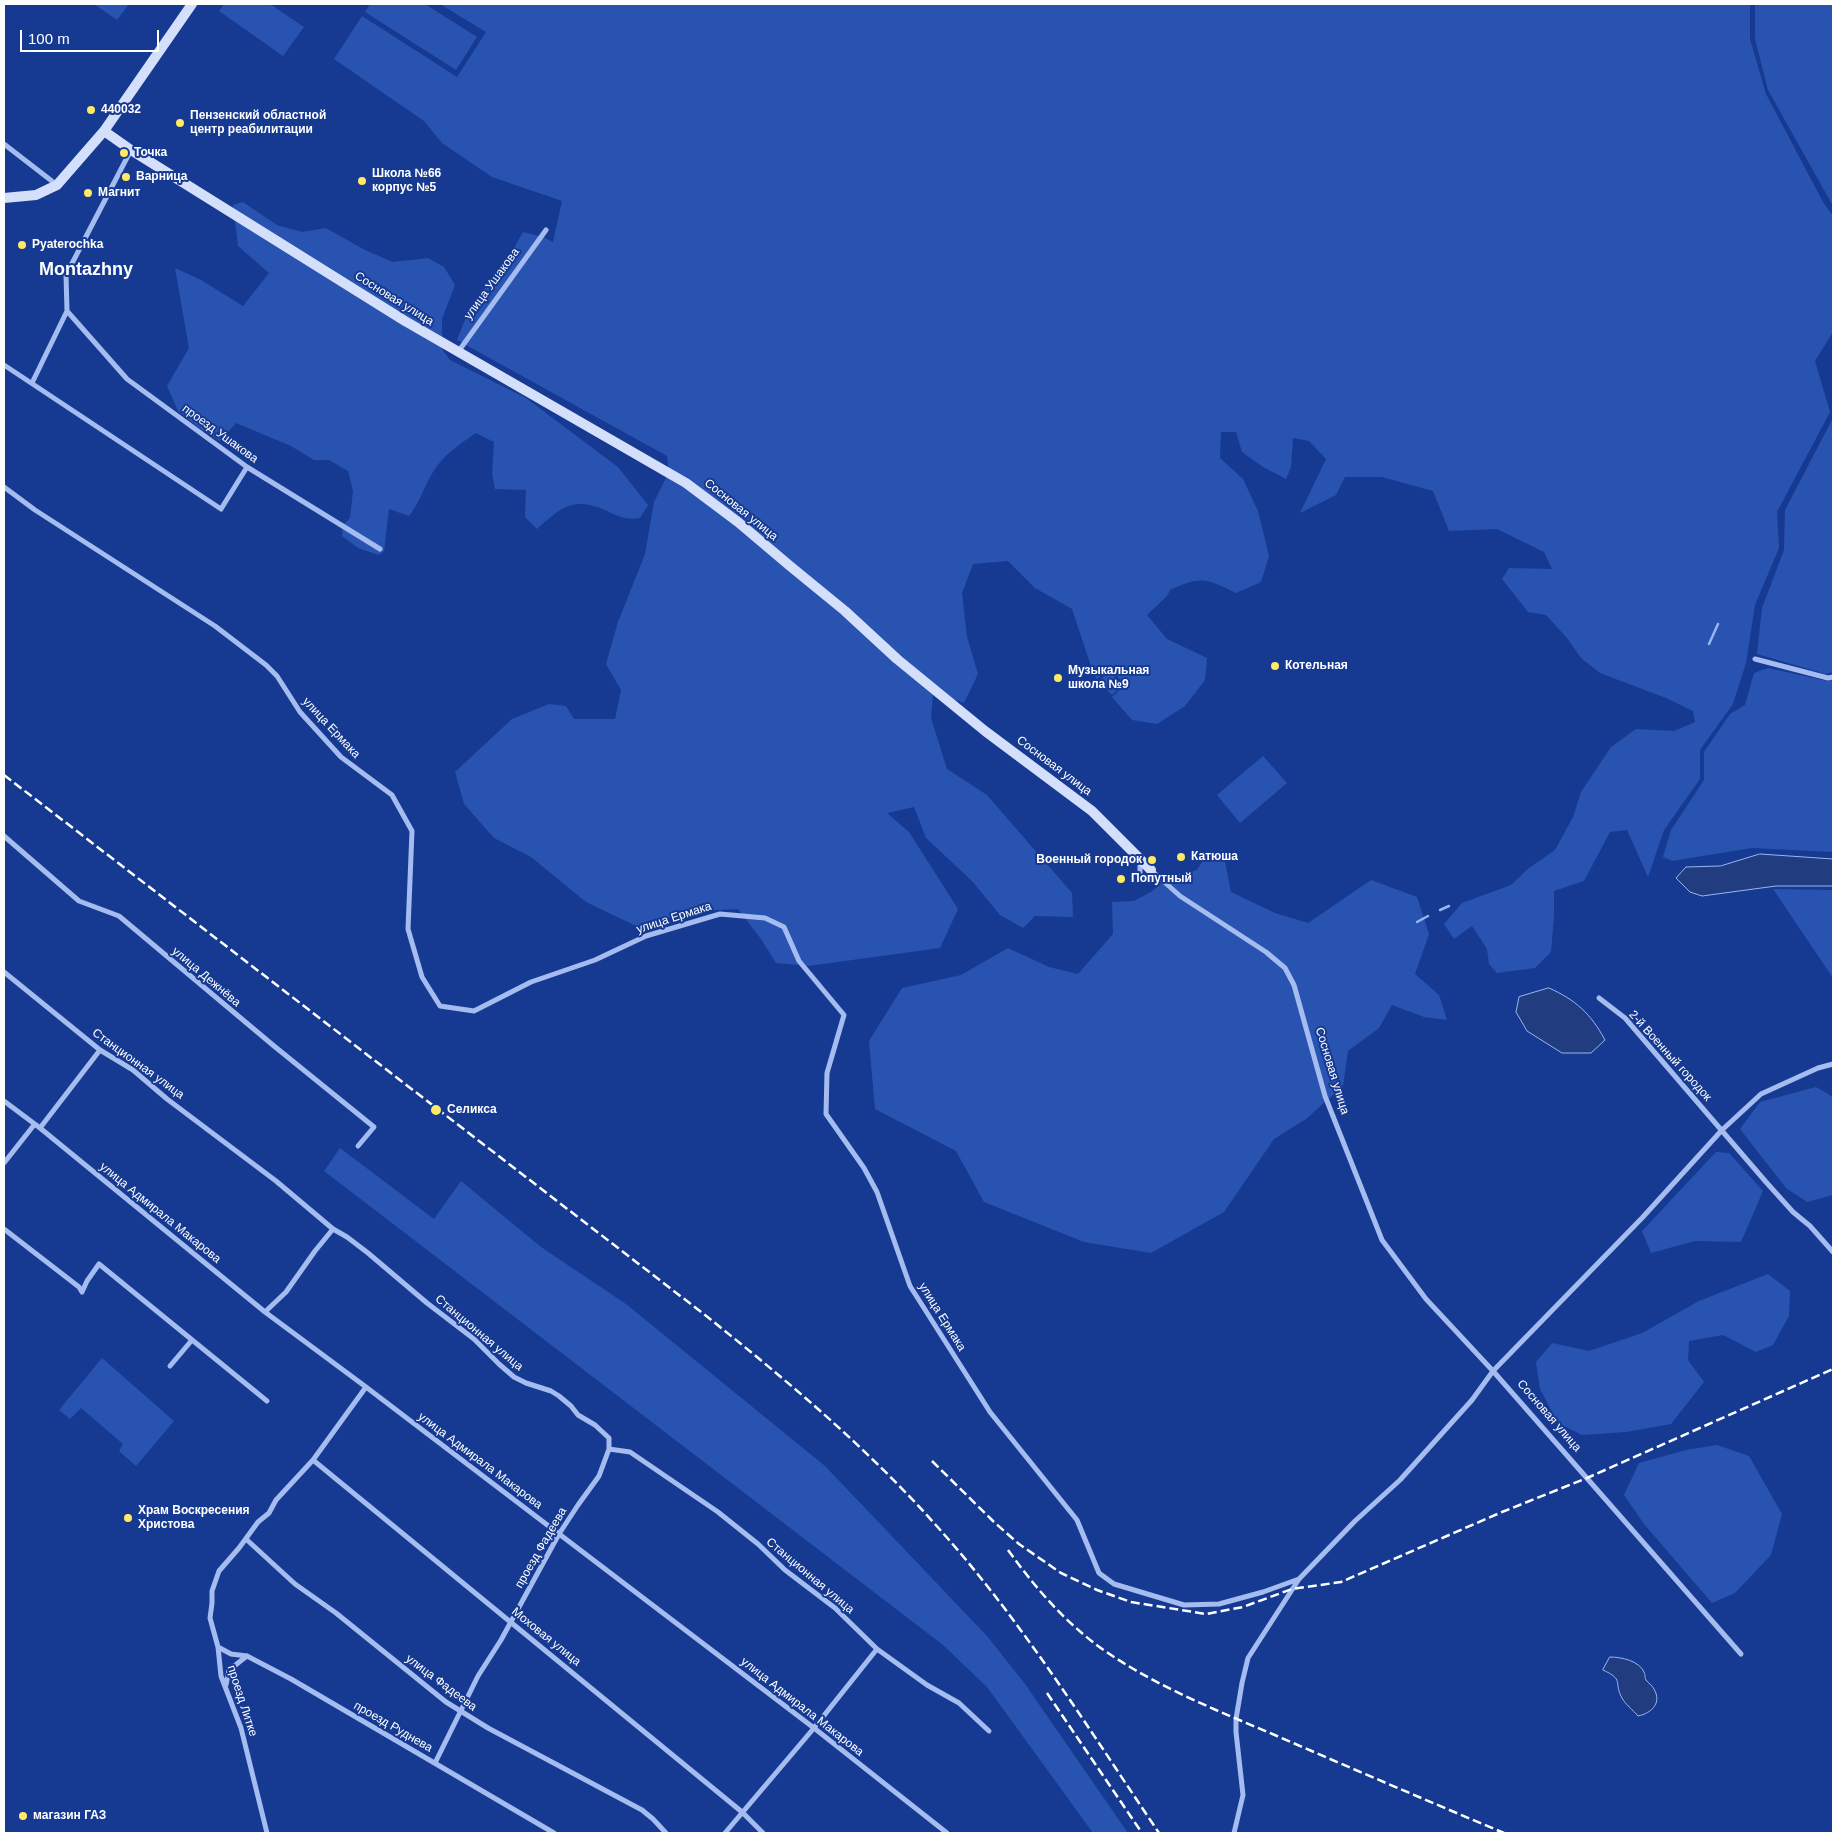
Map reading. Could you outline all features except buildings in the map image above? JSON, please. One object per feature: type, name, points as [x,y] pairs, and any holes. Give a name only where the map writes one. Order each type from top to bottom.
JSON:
[{"type":"street","points":[[4,198],[36,195],[57,185],[104,131],[192,4]]},
{"type":"street","name":"Сосновая улица","points":[[104,131],[131,150],[405,322],[686,483],[738,522],[845,611],[897,659],[985,731],[1092,811],[1139,859],[1180,896],[1266,952],[1284,968],[1294,985],[1325,1096],[1345,1151],[1382,1240],[1426,1299],[1493,1371],[1741,1654]]},
{"type":"street","points":[[4,144],[57,185]]},
{"type":"street","points":[[32,383],[67,311],[66,275],[131,150]]},
{"type":"street","name":"улица Ушакова","points":[[458,352],[546,230]]},
{"type":"street","name":"проезд Ушакова","points":[[67,311],[127,379],[247,467],[380,549]]},
{"type":"street","points":[[4,365],[221,509],[247,467]]},
{"type":"street","name":"улица Ермака","points":[[4,487],[34,510],[215,626],[266,665],[276,676],[300,712],[341,757],[392,795],[412,831],[408,929],[422,977],[440,1006],[474,1011],[531,982],[595,960],[646,936],[720,914],[764,918],[784,927],[799,961],[844,1015],[828,1073],[826,1114],[864,1168],[877,1192],[910,1286],[990,1412],[1076,1520],[1099,1573],[1114,1584],[1184,1605],[1219,1604],[1263,1592],[1299,1579]]},
{"type":"street","points":[[1755,659],[1828,678],[1833,677]]},
{"type":"street","name":"улица Дежнёва","points":[[4,836],[80,901],[119,916],[258,1034],[374,1127],[358,1146]]},
{"type":"street","name":"Станционная улица","points":[[4,972],[100,1050],[133,1070],[167,1099],[276,1181],[333,1229],[368,1253],[427,1303],[474,1339],[514,1377],[551,1391],[571,1406],[578,1415],[595,1425],[609,1438],[609,1449],[630,1452],[718,1512],[758,1544],[785,1570],[835,1608],[877,1649],[927,1685],[959,1703],[989,1731]]},
{"type":"street","name":"2-й Военный городок","points":[[1600,998],[1625,1018],[1793,1212],[1810,1226],[1833,1252]]},
{"type":"street","points":[[40,1128],[100,1050]]},
{"type":"street","points":[[1234,1833],[1243,1795],[1236,1719],[1248,1658],[1299,1579],[1355,1521],[1400,1480],[1472,1400],[1493,1371],[1636,1224],[1722,1130],[1761,1094],[1818,1068],[1833,1064]]},
{"type":"street","name":"улица Адмирала Макарова","points":[[4,1101],[40,1128],[265,1312],[814,1728],[947,1833]]},
{"type":"street","points":[[4,1163],[34,1124]]},
{"type":"street","points":[[4,1229],[79,1287],[82,1292],[99,1264],[267,1401]]},
{"type":"street","points":[[265,1312],[286,1292],[333,1229]]},
{"type":"street","points":[[170,1366],[192,1340]]},
{"type":"street","name":"проезд Литке","points":[[267,1833],[241,1728],[221,1676],[218,1647],[210,1618],[212,1591],[219,1571],[258,1522],[269,1513],[276,1500],[313,1460],[366,1387]]},
{"type":"street","name":"проезд Фадеева","points":[[435,1763],[460,1711],[559,1534],[599,1476],[609,1449]]},
{"type":"street","name":"Моховая улица","points":[[313,1460],[742,1812],[763,1833]]},
{"type":"street","name":"улица Фадеева","points":[[246,1538],[295,1584],[336,1612],[446,1702],[488,1728],[642,1810],[666,1833]]},
{"type":"street","name":"проезд Руднева","points":[[218,1647],[231,1654],[248,1656],[291,1679],[554,1833]]},
{"type":"street","points":[[725,1833],[814,1728],[877,1649]]},
{"type":"street","points":[[226,1686],[229,1670],[248,1656]]},
{"type":"shaded area","points":[[94,4],[129,4],[117,20]]},
{"type":"shaded area","points":[[224,4],[270,4],[304,27],[283,56],[219,11]]},
{"type":"shaded area","points":[[370,4],[425,4],[477,37],[456,70],[365,12]]},
{"type":"shaded area","points":[[440,4],[1750,4],[1750,39],[1766,94],[1823,202],[1833,216],[1833,332],[1815,361],[1830,412],[1777,512],[1779,548],[1755,605],[1746,663],[1733,704],[1700,750],[1700,779],[1664,830],[1648,877],[1627,830],[1610,832],[1584,881],[1554,891],[1551,952],[1535,968],[1497,973],[1489,964],[1487,949],[1472,926],[1454,939],[1444,924],[1462,903],[1511,885],[1529,868],[1555,850],[1573,817],[1581,792],[1611,747],[1636,729],[1674,731],[1695,722],[1693,711],[1666,698],[1600,673],[1581,658],[1567,638],[1546,615],[1528,612],[1502,579],[1509,568],[1552,569],[1544,552],[1497,529],[1449,531],[1433,491],[1382,477],[1345,477],[1336,495],[1300,513],[1326,459],[1309,441],[1293,438],[1291,467],[1286,479],[1263,467],[1242,452],[1236,432],[1221,432],[1220,458],[1243,479],[1258,511],[1269,556],[1261,582],[1236,593],[1210,582],[1189,582],[1170,590],[1167,596],[1147,615],[1167,639],[1207,658],[1205,680],[1185,706],[1157,724],[1132,720],[1112,697],[1125,685],[1110,668],[1097,679],[1093,672],[1072,609],[1035,588],[1008,561],[973,564],[962,593],[967,637],[978,674],[964,703],[947,697],[933,695],[931,718],[947,769],[987,795],[1072,893],[1073,917],[1035,916],[1023,928],[1000,915],[972,881],[926,838],[914,807],[887,813],[909,832],[958,909],[940,948],[808,966],[776,963],[761,939],[738,909],[696,911],[638,927],[586,902],[531,857],[494,838],[464,804],[455,772],[512,719],[549,704],[566,706],[574,719],[615,719],[621,690],[606,664],[618,622],[645,554],[654,502],[669,472],[667,456],[457,340],[466,317],[485,288],[506,272],[513,250],[523,232],[543,237],[553,242],[562,201],[492,177],[442,143],[424,121],[334,59],[362,16],[457,77],[486,32]]},
{"type":"shaded area","points":[[1755,4],[1833,4],[1833,206],[1768,90],[1755,39]]},
{"type":"shaded area","points":[[243,202],[277,225],[302,232],[326,228],[365,250],[393,262],[428,258],[444,267],[455,285],[442,319],[442,349],[450,360],[526,398],[618,467],[648,505],[640,518],[623,518],[595,507],[577,504],[561,510],[537,529],[525,517],[526,490],[495,489],[492,473],[494,442],[476,433],[452,450],[437,466],[409,516],[389,509],[384,551],[379,555],[358,548],[342,536],[343,525],[350,518],[353,491],[348,471],[329,460],[314,460],[291,446],[236,423],[220,441],[202,430],[178,411],[167,386],[189,348],[175,268],[201,280],[243,306],[269,273],[238,246],[233,205]]},
{"type":"shaded area","points":[[1833,418],[1833,672],[1826,674],[1757,654],[1762,608],[1784,550],[1785,510]]},
{"type":"shaded area","points":[[1768,668],[1827,681],[1833,680],[1833,852],[1752,848],[1672,861],[1663,857],[1671,830],[1704,780],[1704,752],[1730,714],[1745,705],[1754,673]]},
{"type":"shaded area","points":[[1109,671],[1122,685],[1112,695],[1099,681]]},
{"type":"shaded area","points":[[1263,756],[1287,783],[1240,823],[1217,795]]},
{"type":"shaded area","points":[[1760,854],[1833,859],[1833,886],[1776,886],[1702,896],[1690,892],[1676,878],[1686,867],[1720,866]]},
{"type":"shaded area","points":[[1205,857],[1225,861],[1231,892],[1275,913],[1308,923],[1371,880],[1417,897],[1429,934],[1415,974],[1439,995],[1447,1020],[1424,1017],[1392,1005],[1379,1028],[1348,1051],[1343,1086],[1306,1119],[1274,1139],[1224,1212],[1151,1253],[1084,1242],[984,1202],[956,1151],[875,1109],[869,1041],[902,988],[961,975],[1008,948],[1049,967],[1078,974],[1113,934],[1112,902],[1134,901],[1151,892],[1174,873],[1184,874],[1197,870]]},
{"type":"shaded area","points":[[1773,889],[1833,890],[1833,978]]},
{"type":"shaded area","points":[[1549,988],[1575,1003],[1588,1015],[1600,1031],[1605,1040],[1591,1053],[1562,1053],[1527,1031],[1516,1012],[1519,997]]},
{"type":"shaded area","points":[[1816,1087],[1833,1097],[1833,1195],[1807,1202],[1786,1188],[1740,1129],[1760,1102]]},
{"type":"shaded area","points":[[340,1148],[434,1219],[461,1181],[541,1247],[626,1304],[825,1466],[987,1636],[1025,1684],[1128,1833],[1093,1833],[987,1687],[943,1645],[324,1171]]},
{"type":"shaded area","points":[[1716,1152],[1729,1153],[1763,1191],[1741,1242],[1695,1241],[1651,1253],[1642,1231]]},
{"type":"shaded area","points":[[1768,1274],[1790,1291],[1789,1316],[1773,1345],[1756,1352],[1723,1335],[1689,1341],[1688,1360],[1704,1382],[1671,1424],[1626,1432],[1582,1435],[1558,1423],[1540,1389],[1536,1362],[1552,1343],[1589,1351],[1642,1333],[1699,1301]]},
{"type":"shaded area","points":[[102,1358],[174,1421],[136,1466],[119,1451],[123,1444],[81,1408],[70,1419],[59,1410]]},
{"type":"shaded area","points":[[1717,1445],[1749,1456],[1782,1514],[1771,1555],[1735,1593],[1712,1603],[1644,1524],[1624,1495],[1639,1463],[1686,1450]]},
{"type":"shaded area","points":[[1610,1657],[1630,1660],[1642,1668],[1646,1680],[1656,1694],[1656,1703],[1651,1710],[1638,1716],[1625,1702],[1614,1676],[1603,1670]]},
{"type":"waterway","points":[[1709,644],[1718,624]]},
{"type":"waterway","points":[[1440,910],[1449,906]]},
{"type":"waterway","points":[[1417,922],[1428,916]]},
{"type":"railway","points":[[4,775],[705,1315],[858,1445],[942,1532],[1001,1604],[1029,1641],[1159,1833]]},
{"type":"railway","points":[[932,1461],[1019,1544],[1061,1573],[1097,1590],[1131,1602],[1206,1614],[1243,1607],[1292,1589],[1341,1582],[1502,1512],[1587,1478],[1833,1369]]},
{"type":"railway","points":[[1008,1550],[1038,1589],[1072,1625],[1098,1646],[1140,1673],[1208,1706],[1504,1833]]},
{"type":"railway","points":[[1047,1693],[1142,1833]]},
{"type":"place","name":"440032","points":[[91,110]]},
{"type":"place","name":"Пензенский областной центр реабилитации","points":[[180,123]]},
{"type":"place","name":"Точка","points":[[124,153]]},
{"type":"place","name":"Варница","points":[[126,177]]},
{"type":"place","name":"Школа №66 корпус №5","points":[[362,181]]},
{"type":"place","name":"Магнит","points":[[88,193]]},
{"type":"place","name":"Pyaterochka","points":[[22,245]]},
{"type":"place","name":"Котельная","points":[[1275,666]]},
{"type":"place","name":"Музыкальная школа №9","points":[[1058,678]]},
{"type":"place","name":"Катюша","points":[[1181,857]]},
{"type":"place","name":"Военный городок","points":[[1152,860]]},
{"type":"place","name":"Попутный","points":[[1121,879]]},
{"type":"place","name":"Селикса","points":[[436,1110]]},
{"type":"place","name":"Храм Воскресения Христова","points":[[128,1518]]},
{"type":"place","name":"магазин ГАЗ","points":[[23,1816]]},
{"type":"district","name":"Montazhny","points":[[86,270]]}]
